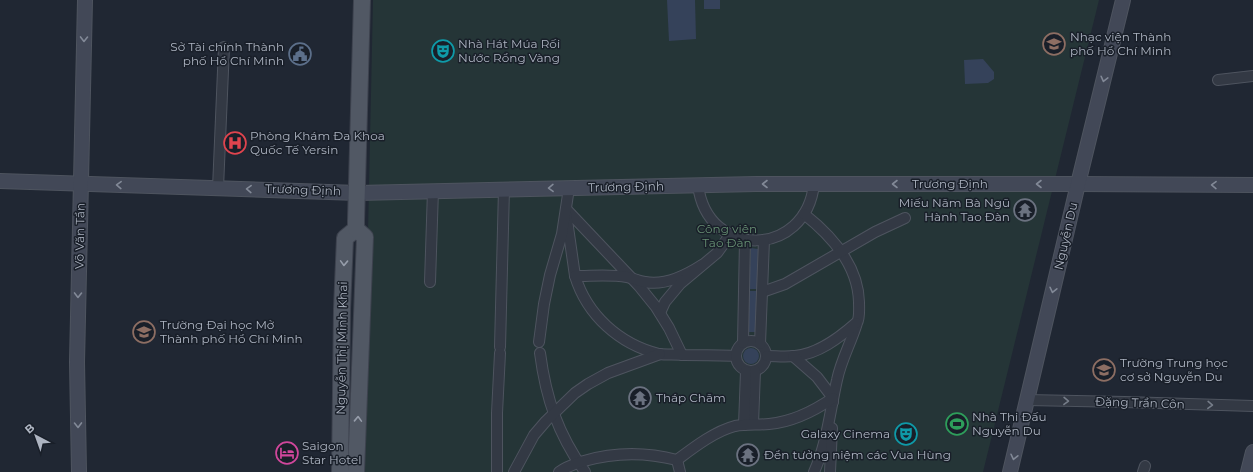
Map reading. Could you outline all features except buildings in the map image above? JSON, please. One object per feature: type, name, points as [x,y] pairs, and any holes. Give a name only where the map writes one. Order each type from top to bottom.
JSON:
[{"type":"main road","points":[[356,230],[362,0]]},
{"type":"main road","name":"Nguyễn Thị Minh Khai","points":[[340,472],[342,309],[345,238],[356,230],[365,237],[356,472]]},
{"type":"street","name":"Võ Văn Tần","points":[[79,472],[77,362],[85,0]]},
{"type":"street","name":"Nguyễn Du","points":[[1010,472],[1123,0]]},
{"type":"street","points":[[218,188],[224,47]]},
{"type":"street","points":[[1218,80],[1253,76]]},
{"type":"street","name":"Trương Định","points":[[0,181],[358,193],[434,190],[698,185],[1253,185]]},
{"type":"street","points":[[698,185],[701,204],[706,213],[719,228],[730,235],[746,240],[764,240],[789,230],[796,224],[804,214],[810,202],[814,184]]},
{"type":"street","points":[[539,342],[546,289],[557,254],[569,188]]},
{"type":"street","points":[[497,472],[504,189]]},
{"type":"street","points":[[430,282],[434,190]]},
{"type":"street","points":[[566,211],[575,276],[586,303],[601,321],[634,344],[660,354],[736,356]]},
{"type":"street","points":[[566,211],[648,296],[669,328],[682,355]]},
{"type":"street","points":[[804,214],[824,231],[841,251],[848,263],[857,287],[859,299],[858,322],[843,360],[825,438],[814,472]]},
{"type":"street","points":[[762,292],[785,284],[875,232],[905,218]]},
{"type":"street","points":[[660,313],[668,298],[680,284],[717,253],[730,235]]},
{"type":"street","points":[[743,343],[746,240]]},
{"type":"street","points":[[760,344],[764,240]]},
{"type":"street","points":[[575,276],[629,277],[651,283],[666,282],[683,276],[702,265]]},
{"type":"street","points":[[767,356],[793,356],[804,354],[826,346],[858,322]]},
{"type":"street","points":[[752,341],[764,347],[767,356],[764,365],[750,371],[738,365],[736,356],[739,346],[743,343],[752,341]]},
{"type":"street","points":[[540,353],[545,386],[553,415],[564,439],[584,472]]},
{"type":"street","points":[[514,472],[539,428],[575,393],[598,378],[660,354]]},
{"type":"street","points":[[793,356],[817,377],[834,398],[830,472]]},
{"type":"street","points":[[749,425],[750,371]]},
{"type":"street","points":[[559,472],[578,463],[621,454],[647,454],[676,460],[692,449],[733,427],[769,424],[791,420],[812,411],[834,398]]},
{"type":"street","name":"Đặng Trần Côn","points":[[1027,400],[1253,406]]},
{"type":"street","points":[[1248,472],[1253,452]]},
{"type":"street","points":[[676,460],[680,472]]},
{"type":"green space","name":"Công viên Tao Đàn","points":[[373,0],[1099,0],[983,472],[356,472],[368,233]]},
{"type":"water","points":[[667,0],[695,0],[696,39],[669,41]]},
{"type":"water","points":[[704,0],[720,0],[720,9],[704,9]]},
{"type":"water","points":[[983,59],[994,72],[994,79],[988,83],[965,84],[964,60]]},
{"type":"water","points":[[751,248],[758,249],[757,289],[749,289]]},
{"type":"water","points":[[749,291],[757,291],[755,332],[748,332]]},
{"type":"water","points":[[751,348],[757,350],[759,356],[757,362],[751,364],[745,362],[743,356],[745,350]]},
{"type":"place","name":"Nhạc viện Thành phố Hồ Chí Minh","points":[[1054,44]]},
{"type":"place","name":"Nhà Hát Múa Rối Nước Rồng Vàng","points":[[443,51]]},
{"type":"place","name":"Sở Tài chính Thành phố Hồ Chí Minh","points":[[300,54]]},
{"type":"place","name":"Phòng Khám Đa Khoa Quốc Tế Yersin","points":[[235,143]]},
{"type":"place","name":"Miếu Năm Bà Ngũ Hành Tao Đàn","points":[[1025,210]]},
{"type":"place","name":"Trường Đại học Mở Thành phố Hồ Chí Minh","points":[[144,332]]},
{"type":"place","name":"Trường Trung học cơ sở Nguyễn Du","points":[[1104,370]]},
{"type":"place","name":"Tháp Chăm","points":[[640,398]]},
{"type":"place","name":"Nhà Thi Đấu Nguyễn Du","points":[[957,424]]},
{"type":"place","name":"Galaxy Cinema","points":[[906,434]]},
{"type":"place","name":"Saigon Star Hotel","points":[[287,453]]},
{"type":"place","name":"Đền tưởng niệm các Vua Hùng","points":[[748,455]]}]
